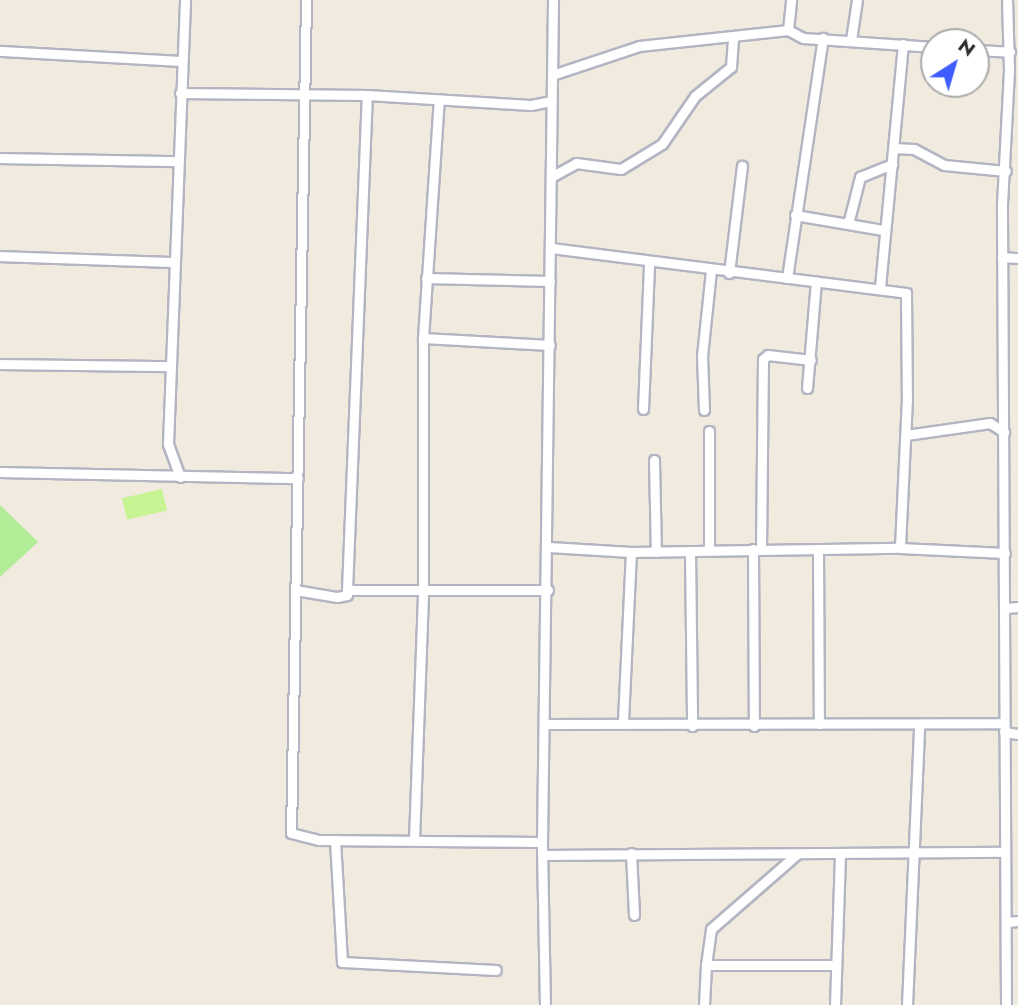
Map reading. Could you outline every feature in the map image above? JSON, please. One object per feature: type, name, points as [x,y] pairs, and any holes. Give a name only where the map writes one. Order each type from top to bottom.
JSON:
[{"type":"street","points":[[180,477],[168,444],[176,161],[185,0]]},
{"type":"street","points":[[306,0],[290,831],[295,837],[335,840],[542,842]]},
{"type":"street","points":[[545,1005],[542,842],[549,547],[553,0]]},
{"type":"street","points":[[788,30],[791,0]]},
{"type":"street","points":[[850,40],[857,0]]},
{"type":"street","points":[[1006,1005],[1002,257],[1013,74],[1010,52],[1013,15],[1007,0]]},
{"type":"street","points":[[552,75],[639,46],[733,39],[788,30],[803,38],[920,46]]},
{"type":"street","points":[[788,278],[795,215],[823,38]]},
{"type":"street","points":[[551,177],[576,163],[621,169],[662,144],[695,96],[731,67],[733,39]]},
{"type":"street","points":[[880,287],[883,230],[894,148],[903,44]]},
{"type":"street","points":[[0,51],[181,61]]},
{"type":"street","points":[[990,51],[1010,52]]},
{"type":"street","points":[[180,93],[367,95],[531,105],[551,101]]},
{"type":"street","points":[[295,590],[337,597],[347,595],[367,95]]},
{"type":"street","points":[[414,840],[423,593],[423,338],[439,100]]},
{"type":"street","points":[[894,148],[914,149],[944,165],[1006,171]]},
{"type":"street","points":[[0,158],[176,161]]},
{"type":"street","points":[[848,224],[860,177],[892,164]]},
{"type":"street","points":[[729,273],[742,166]]},
{"type":"street","points":[[795,215],[883,230]]},
{"type":"street","points":[[551,248],[649,264],[880,287],[908,295],[906,435],[900,548]]},
{"type":"street","points":[[0,256],[174,262]]},
{"type":"street","points":[[1002,257],[1018,258]]},
{"type":"street","points":[[643,409],[649,264]]},
{"type":"street","points":[[704,410],[702,356],[711,271]]},
{"type":"street","points":[[426,278],[550,281]]},
{"type":"street","points":[[807,388],[816,281]]},
{"type":"street","points":[[423,338],[550,345]]},
{"type":"street","points":[[754,726],[763,359],[768,355],[811,360]]},
{"type":"street","points":[[0,364],[171,366]]},
{"type":"street","points":[[906,435],[990,423],[1004,432]]},
{"type":"street","points":[[709,431],[709,550]]},
{"type":"street","points":[[654,460],[656,552]]},
{"type":"street","points":[[0,472],[298,478]]},
{"type":"street","points":[[549,547],[631,552],[900,548],[1004,553]]},
{"type":"street","points":[[818,549],[819,724]]},
{"type":"street","points":[[690,551],[692,726]]},
{"type":"street","points":[[623,721],[631,552]]},
{"type":"street","points":[[347,590],[423,593],[548,590]]},
{"type":"street","points":[[1005,608],[1018,607]]},
{"type":"street","points":[[544,724],[623,721],[692,726],[819,724],[1004,728],[1018,734]]},
{"type":"street","points":[[907,1005],[919,727]]},
{"type":"street","points":[[335,840],[340,958],[345,965],[496,970]]},
{"type":"street","points":[[544,855],[1004,852]]},
{"type":"street","points":[[631,853],[634,915]]},
{"type":"street","points":[[704,1005],[711,929],[797,854]]},
{"type":"street","points":[[835,1005],[840,855]]},
{"type":"street","points":[[1007,922],[1018,921]]},
{"type":"street","points":[[706,965],[836,965]]},
{"type":"green space","points":[[162,489],[167,510],[127,520],[122,498]]},
{"type":"green space","points":[[0,505],[38,542],[0,577]]}]
